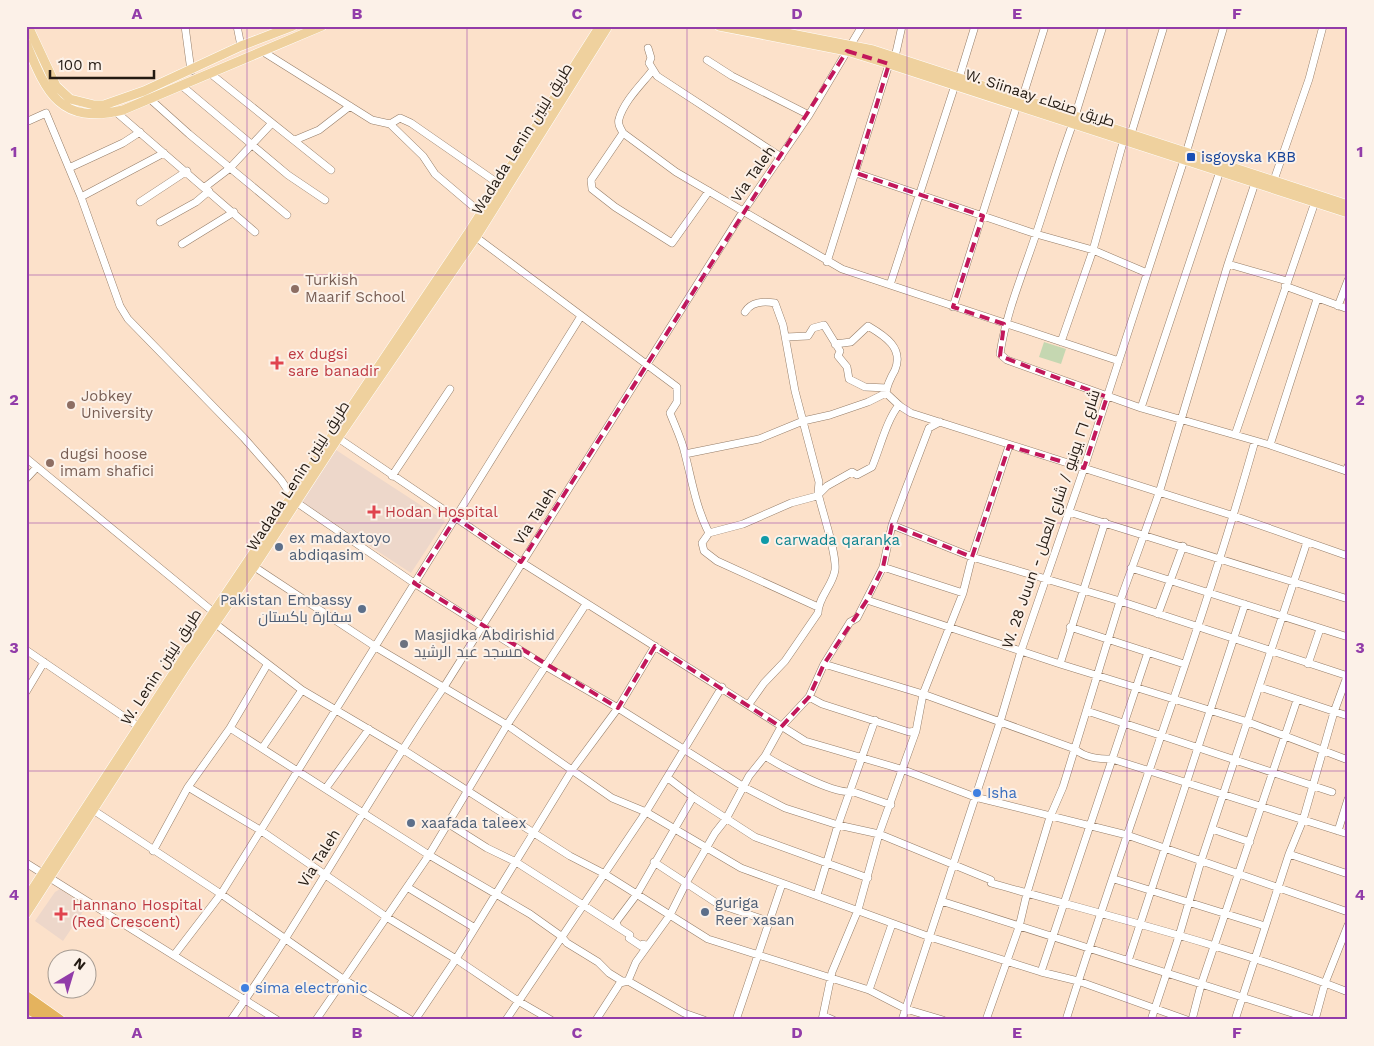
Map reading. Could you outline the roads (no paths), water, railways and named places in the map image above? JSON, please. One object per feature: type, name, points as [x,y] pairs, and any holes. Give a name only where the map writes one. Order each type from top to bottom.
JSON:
[{"type":"highway","points":[[26,996],[60,1020]]},
{"type":"highway","points":[[27,1012],[48,1020]]},
{"type":"main road","points":[[28,26],[56,86],[70,99],[86,104],[104,105],[191,71],[242,46],[290,27]]},
{"type":"main road","points":[[26,43],[47,89],[62,106],[86,114],[116,112],[211,74],[322,26]]},
{"type":"main road","points":[[293,499],[473,235],[481,213],[570,82],[600,26]]},
{"type":"main road","name":"Wadada Lenin طريق لينين","points":[[26,914],[47,875],[141,728],[251,565],[293,499],[338,438],[473,235],[570,82],[608,26]]},
{"type":"main road","name":"W. Siinaay طريق صنعاء","points":[[719,26],[849,48],[892,60],[1127,136],[1185,156],[1220,171],[1316,202],[1347,205]]},
{"type":"main road","points":[[750,26],[849,48]]},
{"type":"main road","points":[[1185,156],[1274,180],[1347,205]]},
{"type":"main road","points":[[26,899],[47,875]]},
{"type":"main road","points":[[27,1012],[37,1020]]},
{"type":"street","points":[[185,26],[191,71]]},
{"type":"street","points":[[237,26],[242,46]]},
{"type":"street","name":"Via Taleh","points":[[230,1020],[245,1000],[326,874],[402,749],[444,687],[480,626],[742,213],[809,115],[862,26]]},
{"type":"street","points":[[827,262],[837,224],[856,173],[902,26]]},
{"type":"street","points":[[890,286],[975,26]]},
{"type":"street","points":[[953,307],[1045,26]]},
{"type":"street","points":[[1103,26],[1074,120],[1004,324],[1000,354],[1005,358],[1107,397],[1270,445],[1347,470]]},
{"type":"street","points":[[1061,342],[1093,250],[1127,136],[1164,26]]},
{"type":"street","name":"W. 28 Juun - شارع ٢٦ يونيو / شارع العمل","points":[[902,1020],[1000,722],[1044,579],[1069,512],[1119,361],[1185,156],[1224,26]]},
{"type":"street","points":[[1274,180],[1309,79],[1323,26]]},
{"type":"street","points":[[648,48],[652,71],[781,157]]},
{"type":"street","points":[[262,52],[372,120],[390,124],[423,156],[435,174],[481,213]]},
{"type":"street","points":[[707,60],[732,76],[809,115]]},
{"type":"street","points":[[652,71],[633,94],[618,120],[623,133],[676,172],[742,213],[827,262],[890,286],[1119,361]]},
{"type":"street","points":[[211,74],[331,170]]},
{"type":"street","points":[[182,86],[250,145],[325,200]]},
{"type":"street","points":[[150,99],[287,214]]},
{"type":"street","points":[[295,140],[319,130],[350,106]]},
{"type":"street","points":[[116,112],[187,171],[255,232]]},
{"type":"street","points":[[26,122],[46,113],[70,168],[120,306],[128,319],[244,438],[282,480],[293,499],[414,583],[480,626],[618,708],[744,787],[784,808],[838,825],[879,834],[991,880],[991,883],[1140,923],[1254,960],[1292,970],[1348,992]]},
{"type":"street","points":[[390,124],[400,118],[411,123],[499,184]]},
{"type":"street","points":[[160,222],[196,202],[272,123]]},
{"type":"street","points":[[70,168],[122,143],[140,132]]},
{"type":"street","points":[[623,133],[591,180],[592,189],[615,207],[672,243],[709,191]]},
{"type":"street","points":[[81,197],[164,153]]},
{"type":"street","points":[[140,202],[187,171]]},
{"type":"street","points":[[1142,408],[1220,171]]},
{"type":"street","points":[[856,173],[1036,234],[1093,250],[1147,273]]},
{"type":"street","points":[[986,1020],[1019,927],[1027,893],[1050,817],[1063,787],[1097,675],[1110,640],[1120,601],[1159,494],[1180,419],[1255,182]]},
{"type":"street","points":[[1235,435],[1316,202]]},
{"type":"street","points":[[182,244],[234,212]]},
{"type":"street","points":[[473,235],[677,387],[677,402],[670,413],[685,454],[689,478],[709,533]]},
{"type":"street","points":[[1228,264],[1286,284],[1317,299],[1348,309]]},
{"type":"street","points":[[1338,306],[1348,280]]},
{"type":"street","points":[[1270,445],[1317,299]]},
{"type":"street","points":[[745,312],[749,306],[758,302],[775,302],[786,337],[795,390],[819,482],[818,493],[836,568],[832,581],[818,607],[818,613],[785,661],[769,677],[749,704]]},
{"type":"street","points":[[175,954],[221,894],[581,316]]},
{"type":"street","points":[[786,337],[808,336],[814,328],[821,324],[827,329],[840,351],[838,356],[847,367],[849,380],[865,387],[887,390],[906,411],[1159,494],[1234,516],[1348,556]]},
{"type":"street","points":[[685,454],[759,439],[804,421],[837,413],[880,397],[887,390],[896,366],[898,353],[894,345],[868,326],[851,342],[835,344]]},
{"type":"street","points":[[392,476],[450,389]]},
{"type":"street","points":[[818,607],[717,561],[704,551],[702,544],[709,533],[744,524],[792,503],[817,496],[818,493],[852,472],[857,476],[872,467],[889,426],[891,415],[899,405]]},
{"type":"street","points":[[628,981],[636,962],[670,915],[705,849],[726,819],[749,776],[764,756],[781,727],[809,697],[824,664],[850,622],[857,618],[884,567],[892,526],[929,428],[940,422]]},
{"type":"street","points":[[338,438],[521,562],[586,604],[722,686],[781,727],[806,741],[904,770],[975,797],[1127,835],[1201,860],[1239,876],[1348,912]]},
{"type":"street","points":[[1066,1020],[1114,879],[1148,770],[1210,592],[1256,441]]},
{"type":"street","points":[[833,1020],[823,1018],[831,978],[858,910],[879,834],[904,770],[916,731],[923,694],[963,593],[972,557],[1010,446]]},
{"type":"street","points":[[26,458],[267,665],[335,711],[402,749],[532,832],[603,873],[708,939],[869,990],[906,1009],[943,1020]]},
{"type":"street","points":[[26,479],[37,466]]},
{"type":"street","points":[[1069,512],[1348,599]]},
{"type":"street","points":[[1060,664],[1070,626],[1105,522]]},
{"type":"street","points":[[892,526],[972,557],[1120,601],[1234,640],[1348,675],[1322,750],[1303,820],[1289,854],[1235,1020]]},
{"type":"street","points":[[1151,1020],[1179,936],[1201,860],[1307,542]]},
{"type":"street","points":[[1158,614],[1183,546]]},
{"type":"street","points":[[251,565],[379,649],[507,725],[612,798],[646,812],[705,849],[741,868],[930,937],[1041,972],[1078,981],[1187,1020]]},
{"type":"street","points":[[884,567],[963,593]]},
{"type":"street","points":[[1131,568],[1348,637]]},
{"type":"street","points":[[867,600],[1060,664],[1248,722],[1348,760]]},
{"type":"street","points":[[316,1020],[342,979],[388,918],[430,855],[507,725],[547,667],[586,604]]},
{"type":"street","points":[[1128,962],[1245,604]]},
{"type":"street","points":[[1070,626],[1184,664]]},
{"type":"street","points":[[1308,664],[1320,629]]},
{"type":"street","points":[[415,1020],[456,959],[516,862],[532,832],[572,770],[618,708],[655,646]]},
{"type":"street","points":[[26,650],[141,728]]},
{"type":"street","points":[[1041,972],[1148,652]]},
{"type":"street","points":[[26,692],[44,662]]},
{"type":"street","points":[[824,664],[923,694],[1075,748],[1081,754],[1098,759],[1112,759],[1348,834]]},
{"type":"street","points":[[153,851],[188,787],[230,728],[267,665]]},
{"type":"street","points":[[506,1020],[554,951],[561,936],[668,778],[722,686]]},
{"type":"street","points":[[1260,687],[1348,716]]},
{"type":"street","points":[[263,747],[302,690]]},
{"type":"street","points":[[809,697],[822,704],[909,732],[916,731]]},
{"type":"street","points":[[1192,1020],[1201,985],[1297,700]]},
{"type":"street","points":[[1087,711],[1236,758],[1332,792]]},
{"type":"street","points":[[818,895],[838,825],[875,720]]},
{"type":"street","points":[[230,728],[263,747],[430,855],[497,893],[561,936],[567,943],[598,962],[618,979],[628,981],[684,1013],[704,1020]]},
{"type":"street","points":[[326,788],[369,729]]},
{"type":"street","points":[[764,756],[787,770],[821,784],[847,792],[851,791],[891,805]]},
{"type":"street","points":[[668,778],[693,797],[755,837],[868,878]]},
{"type":"street","points":[[188,787],[260,830],[388,918],[551,1020]]},
{"type":"street","points":[[618,927],[616,922],[637,894],[693,797]]},
{"type":"street","points":[[1338,831],[1348,799]]},
{"type":"street","points":[[89,808],[221,894],[342,979],[411,1020]]},
{"type":"street","points":[[449,824],[487,848],[516,862],[618,927],[641,946],[643,944],[647,946]]},
{"type":"street","points":[[1212,829],[1250,842]]},
{"type":"street","points":[[1289,854],[1348,874]]},
{"type":"street","points":[[654,862],[718,904],[771,922]]},
{"type":"street","points":[[26,863],[175,954],[277,1020]]},
{"type":"street","points":[[1114,879],[1265,926]]},
{"type":"street","points":[[736,1020],[771,922],[782,884]]},
{"type":"street","points":[[407,887],[475,928]]},
{"type":"street","points":[[941,901],[1314,1020],[1325,983],[1348,924]]},
{"type":"street","points":[[869,990],[892,924]]},
{"type":"street","points":[[596,1020],[620,983],[628,981]]},
{"type":"place","name":"isgoyska KBB","points":[[1191,157]]},
{"type":"place","name":"Turkish Maarif School","points":[[295,289]]},
{"type":"place","name":"ex dugsi sare banadir","points":[[277,363]]},
{"type":"place","name":"Jobkey University","points":[[71,405]]},
{"type":"place","name":"dugsi hoose imam shafici","points":[[50,463]]},
{"type":"place","name":"Hodan Hospital","points":[[374,512]]},
{"type":"place","name":"carwada qaranka","points":[[765,540]]},
{"type":"place","name":"ex madaxtoyo abdiqasim","points":[[279,547]]},
{"type":"place","name":"Pakistan Embassy سفارة باكستان","points":[[362,609]]},
{"type":"place","name":"Masjidka Abdirishid مسجد عبد الرشيد","points":[[404,644]]},
{"type":"place","name":"Isha","points":[[977,793]]},
{"type":"place","name":"xaafada taleex","points":[[411,823]]},
{"type":"place","name":"guriga Reer xasan","points":[[705,912]]},
{"type":"place","name":"Hannano Hospital (Red Crescent)","points":[[61,914]]},
{"type":"place","name":"sima electronic","points":[[245,988]]}]
